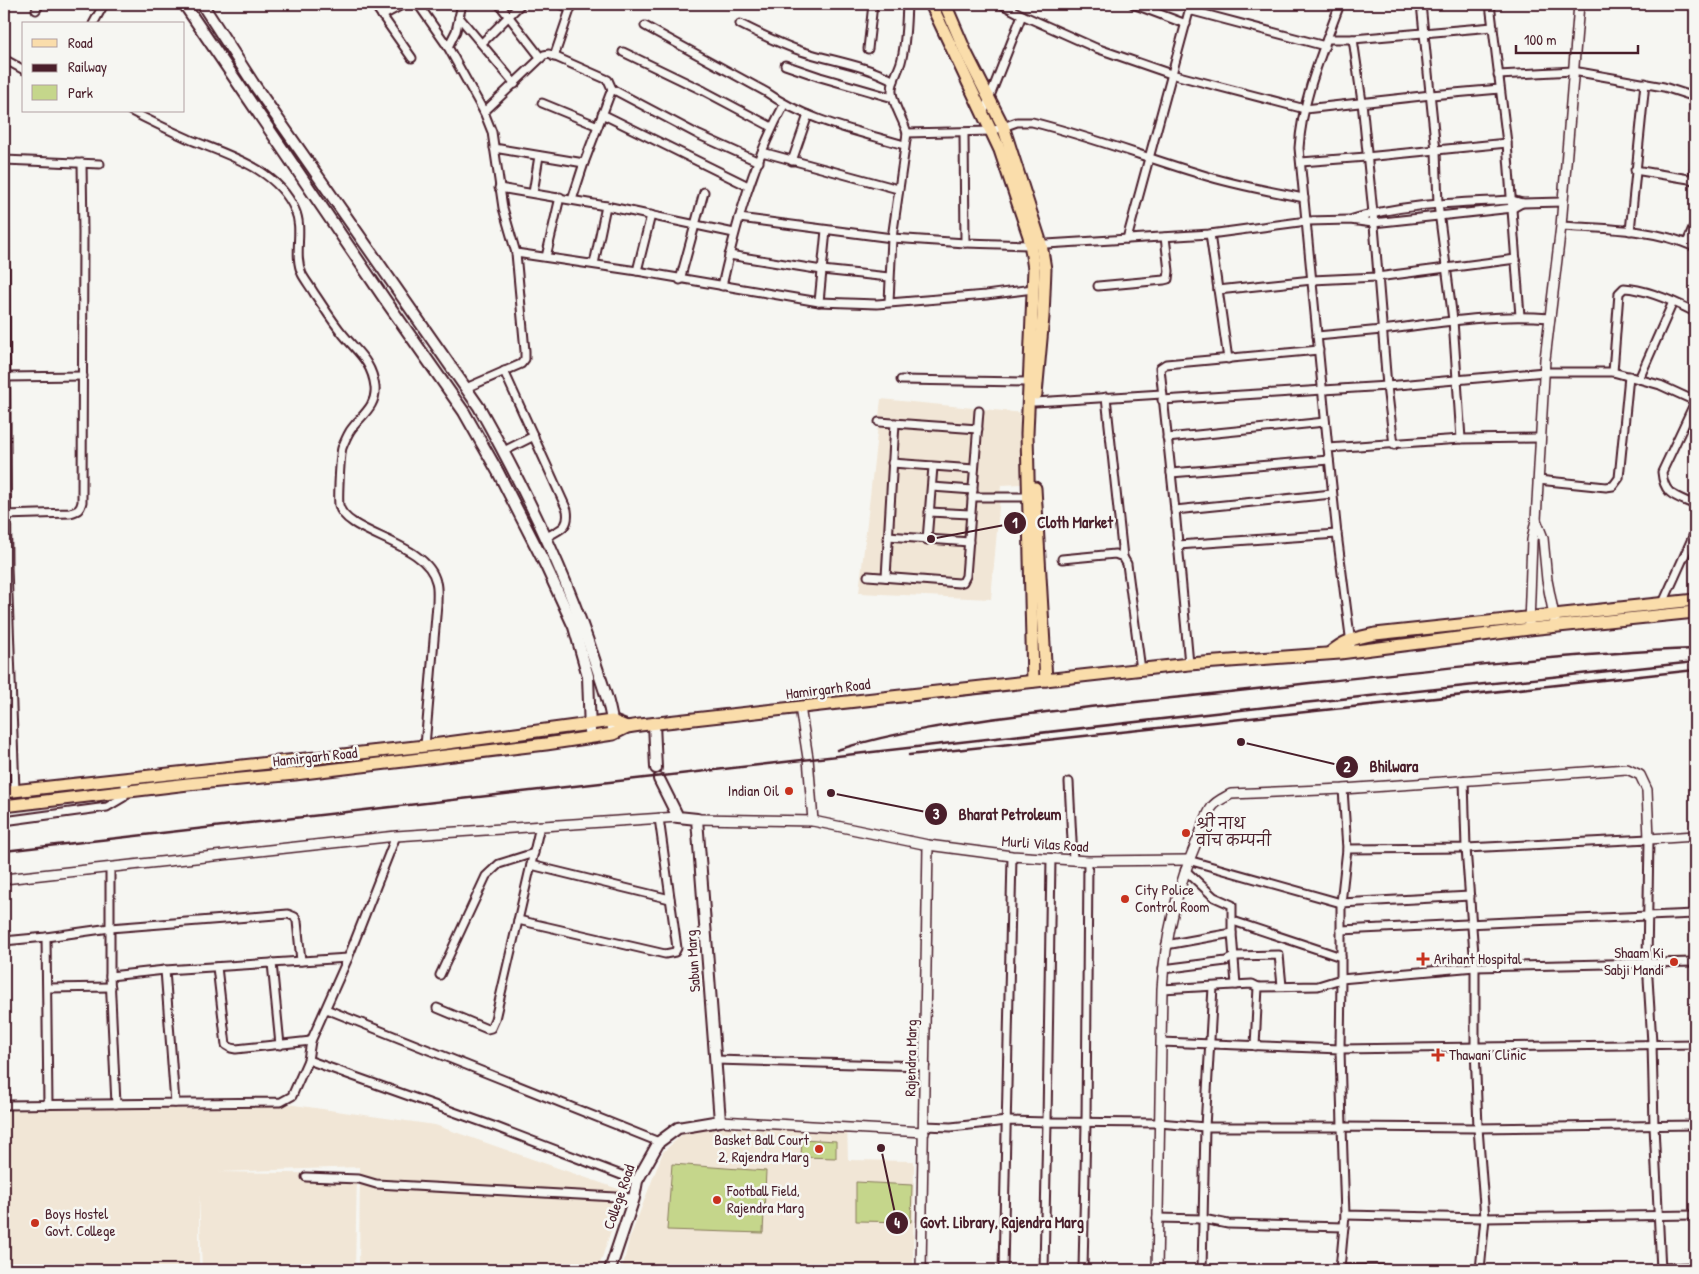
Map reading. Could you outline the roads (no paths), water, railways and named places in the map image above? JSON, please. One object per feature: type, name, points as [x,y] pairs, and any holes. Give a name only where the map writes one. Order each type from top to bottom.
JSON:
[{"type":"main road","points":[[184,4],[386,301],[464,412],[498,472],[545,564],[574,627],[588,676],[589,724],[592,737]]},
{"type":"main road","points":[[202,4],[254,83],[479,407],[504,451],[568,587],[586,635],[612,721],[613,734]]},
{"type":"main road","points":[[931,4],[992,131],[1046,268],[1032,433],[1046,680]]},
{"type":"main road","points":[[945,4],[966,53],[1003,126],[1036,244],[1027,434],[1033,681]]},
{"type":"main road","points":[[1555,621],[1663,603],[1695,600]]},
{"type":"main road","points":[[1351,645],[1375,634],[1695,612]]},
{"type":"main road","name":"Hamirgarh Road","points":[[4,806],[428,759],[613,734],[627,727],[654,723],[1189,664],[1330,653],[1340,645],[1351,645]]},
{"type":"main road","name":"Hamirgarh Road","points":[[9,791],[425,746],[612,721],[627,727]]},
{"type":"main road","points":[[654,723],[656,768]]},
{"type":"main road","points":[[659,780],[678,817],[697,819]]},
{"type":"main road","name":"Sabun Marg","points":[[697,819],[720,1121]]},
{"type":"main road","name":"College Road","points":[[610,1270],[634,1198],[637,1181],[659,1142],[678,1128],[720,1121]]},
{"type":"street","points":[[374,4],[412,58]]},
{"type":"street","points":[[382,16],[404,4]]},
{"type":"street","points":[[418,4],[448,47],[484,112],[492,132],[500,188],[516,253],[525,359],[521,364],[466,388]]},
{"type":"street","points":[[448,47],[456,31],[462,4]]},
{"type":"street","points":[[499,4],[541,58]]},
{"type":"street","points":[[482,43],[521,4]]},
{"type":"street","points":[[554,57],[571,6],[560,4]]},
{"type":"street","points":[[868,49],[873,4]]},
{"type":"street","points":[[889,302],[892,238],[906,133],[904,121],[893,98],[891,89],[904,48],[907,4]]},
{"type":"street","points":[[1001,4],[1096,48],[1171,74],[1305,110],[1431,94],[1500,89]]},
{"type":"street","points":[[1134,4],[1186,24]]},
{"type":"street","points":[[1340,4],[1316,70],[1305,110],[1299,148],[1332,494],[1351,645]]},
{"type":"street","points":[[1421,4],[1436,151],[1438,204],[1453,320],[1461,439]]},
{"type":"street","points":[[1490,4],[1507,144],[1520,316]]},
{"type":"street","points":[[1529,623],[1532,540],[1536,520],[1544,372],[1561,226],[1579,4]]},
{"type":"street","points":[[93,22],[102,5]]},
{"type":"street","points":[[1127,239],[1190,7],[1326,42],[1492,27]]},
{"type":"street","points":[[983,114],[1022,15]]},
{"type":"street","points":[[459,17],[515,84]]},
{"type":"street","points":[[740,24],[774,41],[801,51],[878,73],[894,81]]},
{"type":"street","points":[[645,26],[766,92],[784,105],[808,115],[904,146]]},
{"type":"street","points":[[1353,39],[1362,102],[1366,158],[1373,213],[1386,386],[1394,445]]},
{"type":"street","points":[[623,52],[704,91],[772,127]]},
{"type":"street","points":[[484,112],[544,55],[548,54],[608,80],[612,89],[699,134],[759,162]]},
{"type":"street","points":[[4,59],[22,69]]},
{"type":"street","points":[[785,65],[893,98]]},
{"type":"street","points":[[1498,75],[1573,72],[1645,83],[1695,97]]},
{"type":"street","points":[[1630,231],[1645,83]]},
{"type":"street","points":[[572,200],[612,89]]},
{"type":"street","points":[[542,103],[598,126]]},
{"type":"street","points":[[722,286],[748,186],[772,127],[784,105]]},
{"type":"street","points":[[133,112],[252,166],[272,179],[293,205],[298,216],[298,258],[302,273],[342,334],[363,356],[375,386],[374,399],[372,405],[350,432],[342,450],[339,505],[343,514],[354,522],[416,554],[430,568],[436,582],[437,604],[425,746]]},
{"type":"street","points":[[602,114],[748,186]]},
{"type":"street","points":[[792,160],[808,115]]},
{"type":"street","points":[[906,133],[992,131],[1017,122],[1032,122],[1242,186],[1304,198]]},
{"type":"street","points":[[964,133],[965,243]]},
{"type":"street","points":[[1301,162],[1366,158],[1507,144]]},
{"type":"street","points":[[494,148],[584,164]]},
{"type":"street","points":[[4,150],[5,516],[9,791]]},
{"type":"street","points":[[762,152],[898,190]]},
{"type":"street","points":[[533,193],[539,156]]},
{"type":"street","points":[[4,160],[100,164]]},
{"type":"street","points":[[5,516],[70,513],[77,512],[81,508],[83,376],[82,163]]},
{"type":"street","points":[[1635,170],[1694,180],[1695,163]]},
{"type":"street","points":[[500,188],[606,206],[734,234]]},
{"type":"street","points":[[680,280],[704,192]]},
{"type":"street","points":[[546,257],[560,197]]},
{"type":"street","points":[[1350,220],[1373,213],[1438,204],[1512,200],[1522,203],[1563,202]]},
{"type":"street","points":[[739,218],[892,238],[965,243],[1036,244],[1210,234],[1307,221],[1350,220],[1373,223],[1513,208],[1522,203]]},
{"type":"street","points":[[594,264],[606,206]]},
{"type":"street","points":[[637,271],[651,215]]},
{"type":"street","points":[[1687,243],[1695,224]]},
{"type":"street","points":[[1561,226],[1659,235],[1695,247]]},
{"type":"street","points":[[819,302],[826,230]]},
{"type":"street","points":[[1210,234],[1228,359]]},
{"type":"street","points":[[1098,286],[1168,279],[1169,271],[1165,237]]},
{"type":"street","points":[[516,253],[594,264],[819,302],[877,304],[1033,290]]},
{"type":"street","points":[[729,256],[822,270],[889,277]]},
{"type":"street","points":[[1218,290],[1312,280],[1377,277],[1516,259]]},
{"type":"street","points":[[1613,372],[1619,293],[1624,288],[1634,289],[1673,302],[1695,312]]},
{"type":"street","points":[[1639,379],[1673,302]]},
{"type":"street","points":[[1317,336],[1382,330],[1453,320],[1520,316],[1550,318]]},
{"type":"street","points":[[1189,664],[1160,368],[1166,364],[1318,350]]},
{"type":"street","points":[[504,371],[567,510],[569,521],[566,525],[545,538]]},
{"type":"street","points":[[1035,402],[1106,397],[1162,397],[1322,390],[1544,372],[1613,372],[1660,385],[1695,402],[1662,472],[1663,483],[1668,491],[1695,505]]},
{"type":"street","points":[[6,377],[83,376]]},
{"type":"street","points":[[1538,480],[1606,487],[1614,486],[1619,478],[1629,376]]},
{"type":"street","points":[[901,380],[1029,382]]},
{"type":"street","points":[[1106,397],[1123,557],[1127,564],[1141,670]]},
{"type":"street","points":[[868,576],[963,582],[966,576],[979,411]]},
{"type":"street","points":[[879,422],[978,429]]},
{"type":"street","points":[[1167,438],[1325,422]]},
{"type":"street","points":[[886,577],[895,423]]},
{"type":"street","points":[[504,451],[534,436]]},
{"type":"street","points":[[1328,448],[1461,439],[1540,438]]},
{"type":"street","points":[[1171,473],[1329,460]]},
{"type":"street","points":[[892,463],[974,469]]},
{"type":"street","points":[[927,540],[933,467]]},
{"type":"street","points":[[932,487],[973,493],[1028,497]]},
{"type":"street","points":[[1175,510],[1332,494]]},
{"type":"street","points":[[929,512],[970,514]]},
{"type":"street","points":[[1536,520],[1543,538],[1555,621]]},
{"type":"street","points":[[1663,603],[1695,532]]},
{"type":"street","points":[[1178,546],[1337,534]]},
{"type":"street","points":[[888,536],[968,542]]},
{"type":"street","points":[[1062,559],[1115,554],[1123,557]]},
{"type":"street","points":[[800,707],[808,758],[813,821]]},
{"type":"street","points":[[1157,1270],[1163,969],[1176,897],[1188,860],[1211,808],[1231,794],[1343,789],[1627,768],[1640,774],[1647,790],[1649,839],[1647,962],[1661,1269],[1695,1267]]},
{"type":"street","points":[[4,822],[107,808],[124,796],[126,791],[124,778]]},
{"type":"street","points":[[1343,789],[1347,848],[1341,903],[1340,1049],[1345,1215],[1340,1270],[1480,1270],[1485,1218],[1478,1128],[1475,967],[1466,848],[1464,780]]},
{"type":"street","points":[[1069,782],[1073,860]]},
{"type":"street","points":[[4,879],[396,836],[678,817]]},
{"type":"street","points":[[518,920],[665,954],[674,952],[677,948],[658,818]]},
{"type":"street","name":"Murli Vilas Road","points":[[697,819],[813,821],[928,845],[1012,856],[1088,861],[1188,860]]},
{"type":"street","points":[[437,1008],[487,1029],[491,1028],[495,1019],[540,826]]},
{"type":"street","points":[[4,1104],[281,1102],[292,1096],[308,1060],[311,1041],[348,958],[396,836]]},
{"type":"street","points":[[1347,848],[1466,848],[1695,836]]},
{"type":"street","name":"Rajendra Marg","points":[[921,1270],[928,845]]},
{"type":"street","points":[[440,975],[486,876],[499,864],[534,853]]},
{"type":"street","points":[[1003,1270],[1012,856]]},
{"type":"street","points":[[1044,1270],[1051,858]]},
{"type":"street","points":[[1188,860],[1341,903],[1470,896]]},
{"type":"street","points":[[1083,1270],[1088,861]]},
{"type":"street","points":[[531,864],[670,899]]},
{"type":"street","points":[[110,867],[110,987],[116,1104]]},
{"type":"street","points":[[1185,870],[1214,897],[1232,905],[1236,984]]},
{"type":"street","points":[[4,941],[110,928],[288,914],[296,917],[301,961]]},
{"type":"street","points":[[1341,930],[1695,914]]},
{"type":"street","points":[[1233,921],[1341,958]]},
{"type":"street","points":[[1166,945],[1232,933]]},
{"type":"street","points":[[46,937],[48,1105]]},
{"type":"street","points":[[1163,969],[1226,961],[1235,956],[1278,955],[1282,986]]},
{"type":"street","points":[[110,976],[165,970],[348,958]]},
{"type":"street","points":[[1162,989],[1236,984],[1252,984],[1258,987],[1318,986],[1341,978],[1475,967],[1695,962]]},
{"type":"street","points":[[272,963],[280,1045]]},
{"type":"street","points":[[217,967],[226,1045],[236,1049],[311,1041]]},
{"type":"street","points":[[165,970],[175,1104]]},
{"type":"street","points":[[48,988],[110,987]]},
{"type":"street","points":[[1202,1270],[1205,1127],[1213,987]]},
{"type":"street","points":[[1255,1046],[1258,987]]},
{"type":"street","points":[[326,1009],[659,1142]]},
{"type":"street","points":[[1161,1042],[1340,1049],[1695,1044]]},
{"type":"street","points":[[308,1060],[496,1127],[637,1181]]},
{"type":"street","points":[[715,1060],[925,1066]]},
{"type":"street","points":[[720,1121],[924,1129],[1007,1121],[1159,1123],[1205,1127],[1478,1128],[1695,1125]]},
{"type":"street","points":[[306,1177],[359,1179],[376,1184],[634,1198]]},
{"type":"street","points":[[1345,1215],[1485,1218],[1695,1215]]},
{"type":"street","points":[[1157,1218],[1203,1219],[1228,1224],[1344,1228]]},
{"type":"railway","points":[[837,750],[928,728],[1046,712],[1516,661],[1695,649]]},
{"type":"railway","points":[[4,851],[1303,703],[1695,662]]},
{"type":"railway","points":[[909,755],[1695,670]]},
{"type":"place","name":"Cloth Market","points":[[931,539]]},
{"type":"place","name":"Bhilwara","points":[[1241,742]]},
{"type":"place","name":"Indian Oil","points":[[789,791]]},
{"type":"place","name":"Bharat Petroleum","points":[[831,793]]},
{"type":"place","name":"श्री नाथ वॉच कम्पनी","points":[[1186,833]]},
{"type":"place","name":"City Police Control Room","points":[[1125,899]]},
{"type":"place","name":"Arihant Hospital","points":[[1423,959]]},
{"type":"place","name":"Shaam Ki Sabji Mandi","points":[[1674,962]]},
{"type":"place","name":"Thawani Clinic","points":[[1438,1055]]},
{"type":"place","name":"Govt. Library, Rajendra Marg","points":[[881,1148]]},
{"type":"place","name":"Basket Ball Court 2, Rajendra Marg","points":[[819,1149]]},
{"type":"place","name":"Football Field, Rajendra Marg","points":[[717,1200]]},
{"type":"place","name":"Boys Hostel Govt. College","points":[[35,1223]]}]
